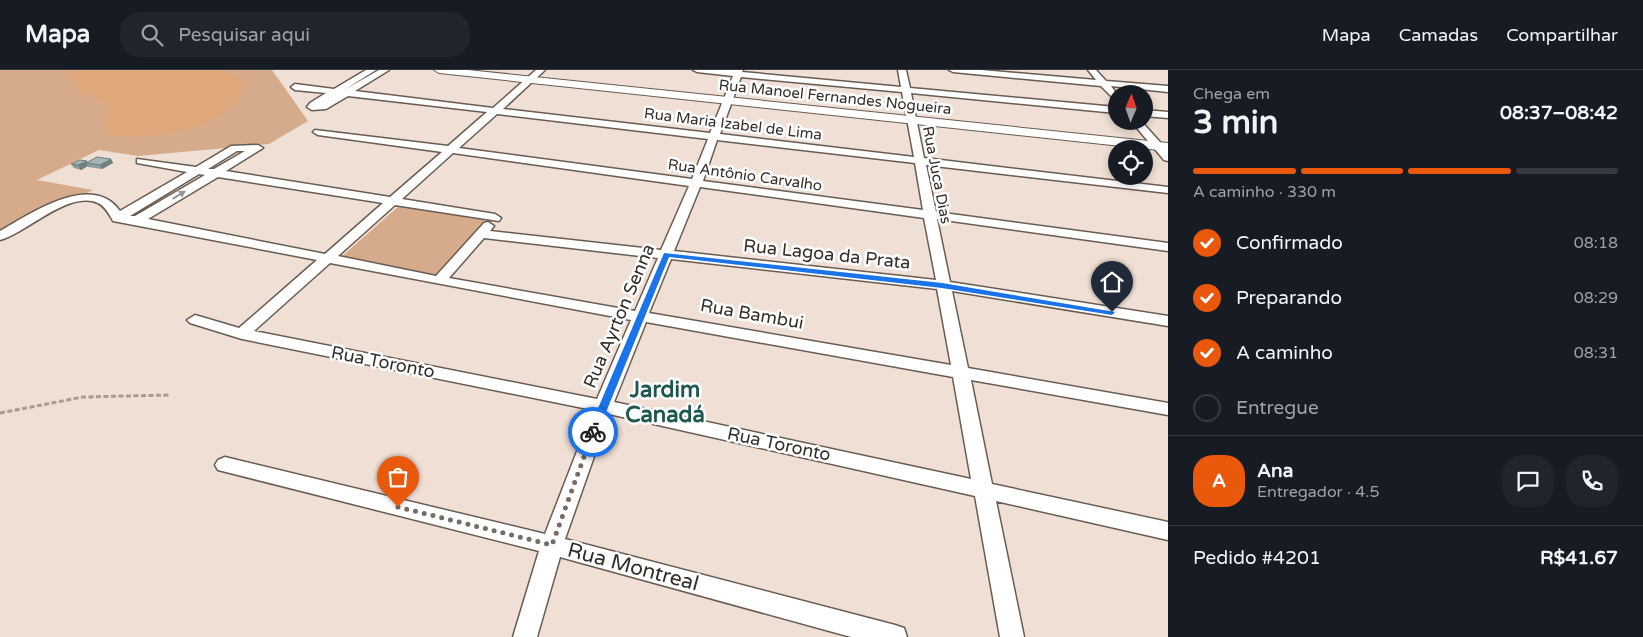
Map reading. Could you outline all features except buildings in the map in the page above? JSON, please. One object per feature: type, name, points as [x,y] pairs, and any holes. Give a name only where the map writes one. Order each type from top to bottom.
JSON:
[{"type":"street","points":[[372,70],[312,107],[323,107],[384,70]]},
{"type":"street","name":"Rua Manoel Fernandes Nogueira","points":[[440,70],[1163,147]]},
{"type":"street","points":[[242,334],[541,70]]},
{"type":"street","points":[[697,70],[738,72],[1108,109]]},
{"type":"street","name":"Rua Juca Dias","points":[[902,70],[942,285]]},
{"type":"street","points":[[953,70],[1168,89]]},
{"type":"street","points":[[1092,70],[1108,89]]},
{"type":"street","name":"Rua Ayrton Senna","points":[[525,637],[552,545],[603,406],[696,183],[738,72]]},
{"type":"street","name":"Rua Maria Izabel de Lima","points":[[295,87],[1168,190]]},
{"type":"street","points":[[1153,114],[1168,115]]},
{"type":"street","points":[[1145,130],[1163,147],[1168,158]]},
{"type":"street","name":"Rua Antônio Carvalho","points":[[318,132],[1168,246]]},
{"type":"street","points":[[0,236],[73,200],[87,198],[104,201],[117,218],[236,148],[258,148],[137,220]]},
{"type":"street","points":[[141,161],[495,218],[439,281]]},
{"type":"street","name":"Rua Bambui","points":[[117,218],[137,220],[439,281],[1168,409]]},
{"type":"street","name":"Rua Lagoa da Prata","points":[[481,234],[942,285],[1168,321]]},
{"type":"street","points":[[942,285],[1012,637]]},
{"type":"street","name":"Rua Toronto","points":[[195,320],[242,334],[603,406],[982,488],[1168,531]]},
{"type":"street","name":"Rua Montreal","points":[[225,465],[552,545],[895,637]]},
{"type":"path","points":[[0,412],[83,397],[171,395]]},
{"type":"shaded area","points":[[0,70],[272,70],[308,121],[269,144],[138,156],[99,150],[37,180],[93,190],[0,233]]},
{"type":"shaded area","points":[[66,70],[221,70],[247,81],[246,88],[239,98],[227,110],[212,120],[178,132],[159,135],[123,136],[106,134],[102,123],[110,106],[77,90]]},
{"type":"shaded area","points":[[399,206],[485,220],[435,277],[340,258]]},
{"type":"way so far","points":[[398,507],[552,545],[593,432]]},
{"type":"district","name":"Jardim Canadá","points":[[665,402]]},
{"type":"route","points":[[593,432],[666,255],[942,285],[1112,312]]}]
